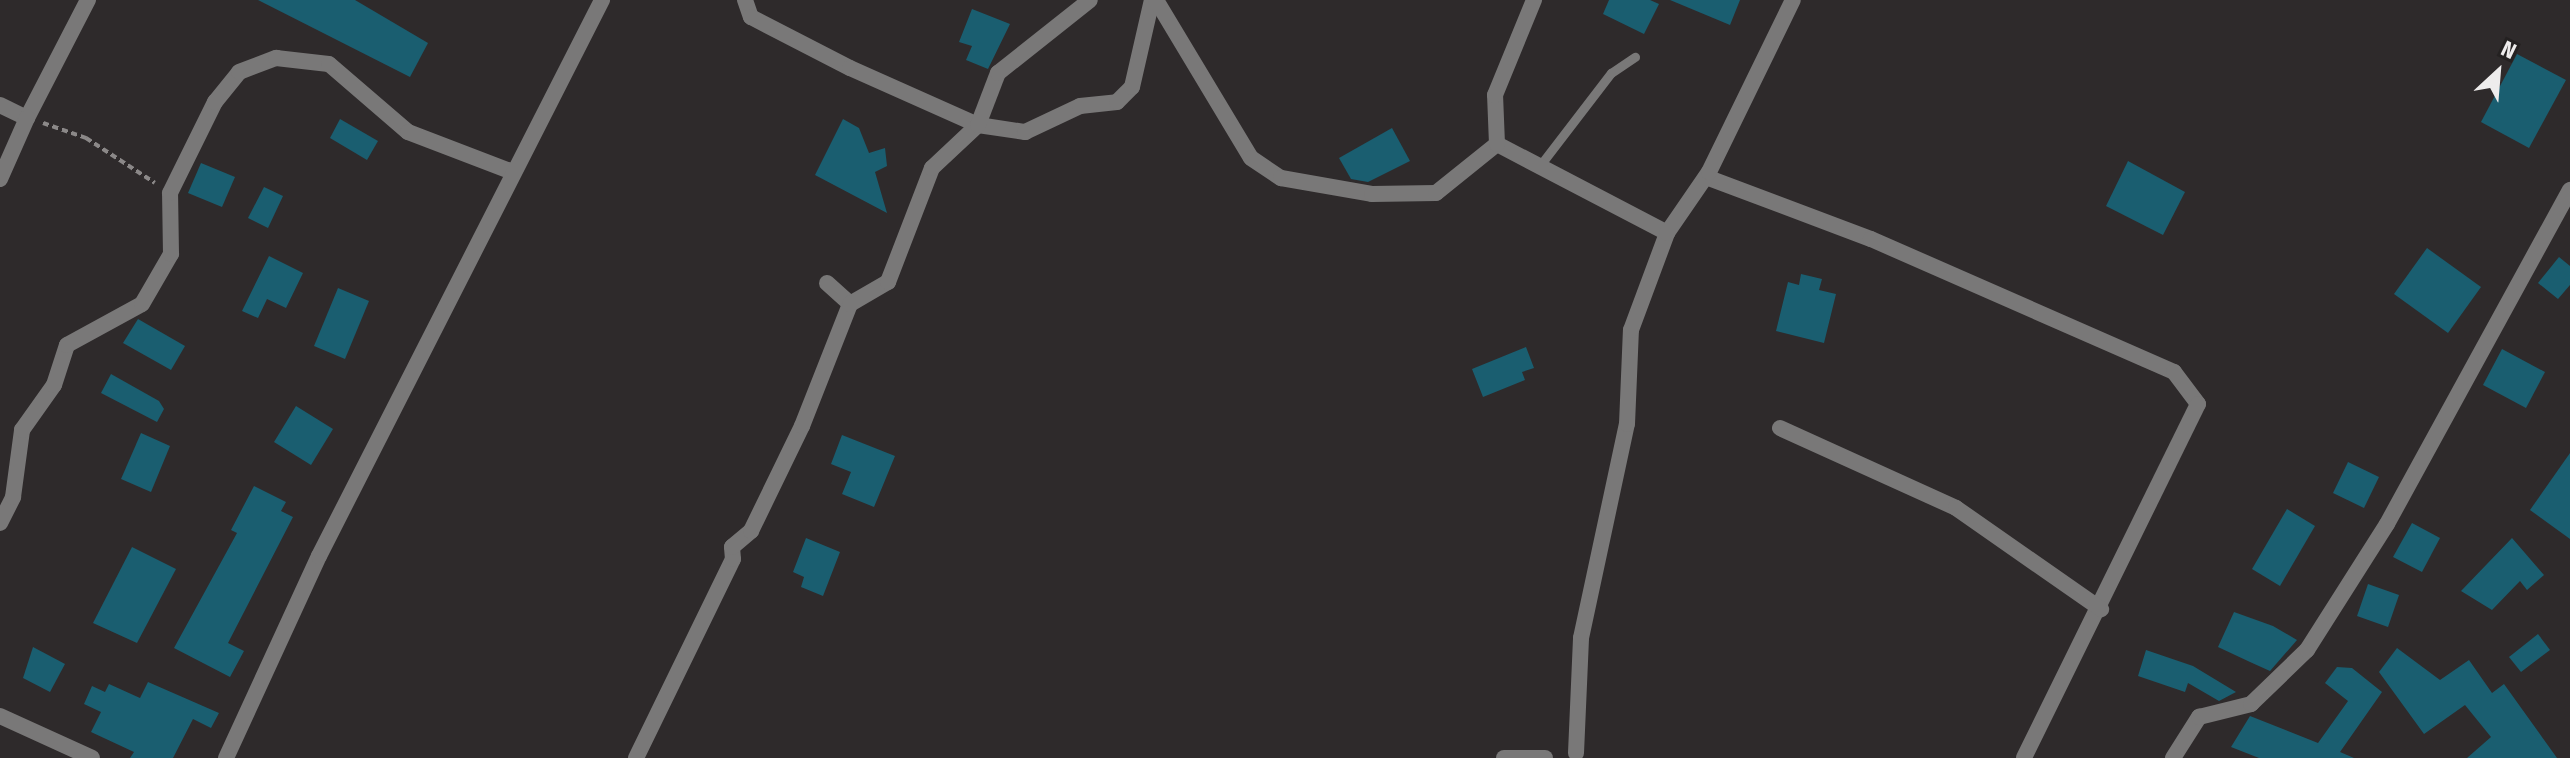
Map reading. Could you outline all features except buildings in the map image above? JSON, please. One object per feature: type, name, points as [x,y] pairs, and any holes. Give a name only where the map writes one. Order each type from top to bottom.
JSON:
[{"type":"street","points":[[0,179],[27,118],[88,0]]},
{"type":"street","points":[[226,758],[319,556],[602,0]]},
{"type":"street","points":[[745,0],[751,17],[772,28],[978,125],[1025,132],[1080,106],[1117,102],[1132,87],[1154,0]]},
{"type":"street","points":[[636,758],[733,559],[732,547],[751,531],[802,426],[850,304],[888,282],[932,168],[978,125],[998,73],[1090,0]]},
{"type":"street","points":[[1154,0],[1251,158],[1281,178],[1372,194],[1436,193],[1497,144]]},
{"type":"street","points":[[1497,144],[1495,95],[1534,0]]},
{"type":"street","points":[[1504,758],[1578,755],[1581,638],[1627,424],[1631,330],[1667,233],[1706,177],[1793,0]]},
{"type":"street","points":[[0,523],[13,497],[22,430],[54,385],[67,345],[142,304],[171,254],[170,193],[215,102],[239,72],[291,57],[351,77],[408,132],[444,151],[513,172]]},
{"type":"street","points":[[0,105],[27,118]]},
{"type":"street","points":[[1497,144],[1667,233]]},
{"type":"street","points":[[1706,177],[1871,239],[2174,372],[2198,404],[2101,609],[2024,758]]},
{"type":"street","points":[[2173,758],[2199,717],[2251,704],[2288,675],[2339,604],[2570,190]]},
{"type":"street","points":[[827,283],[850,304]]},
{"type":"street","points":[[1780,428],[1956,508],[2101,609]]},
{"type":"street","points":[[0,716],[92,758]]},
{"type":"lane","points":[[1538,168],[1611,73],[1635,57]]},
{"type":"path","points":[[27,118],[86,138],[170,193]]}]
